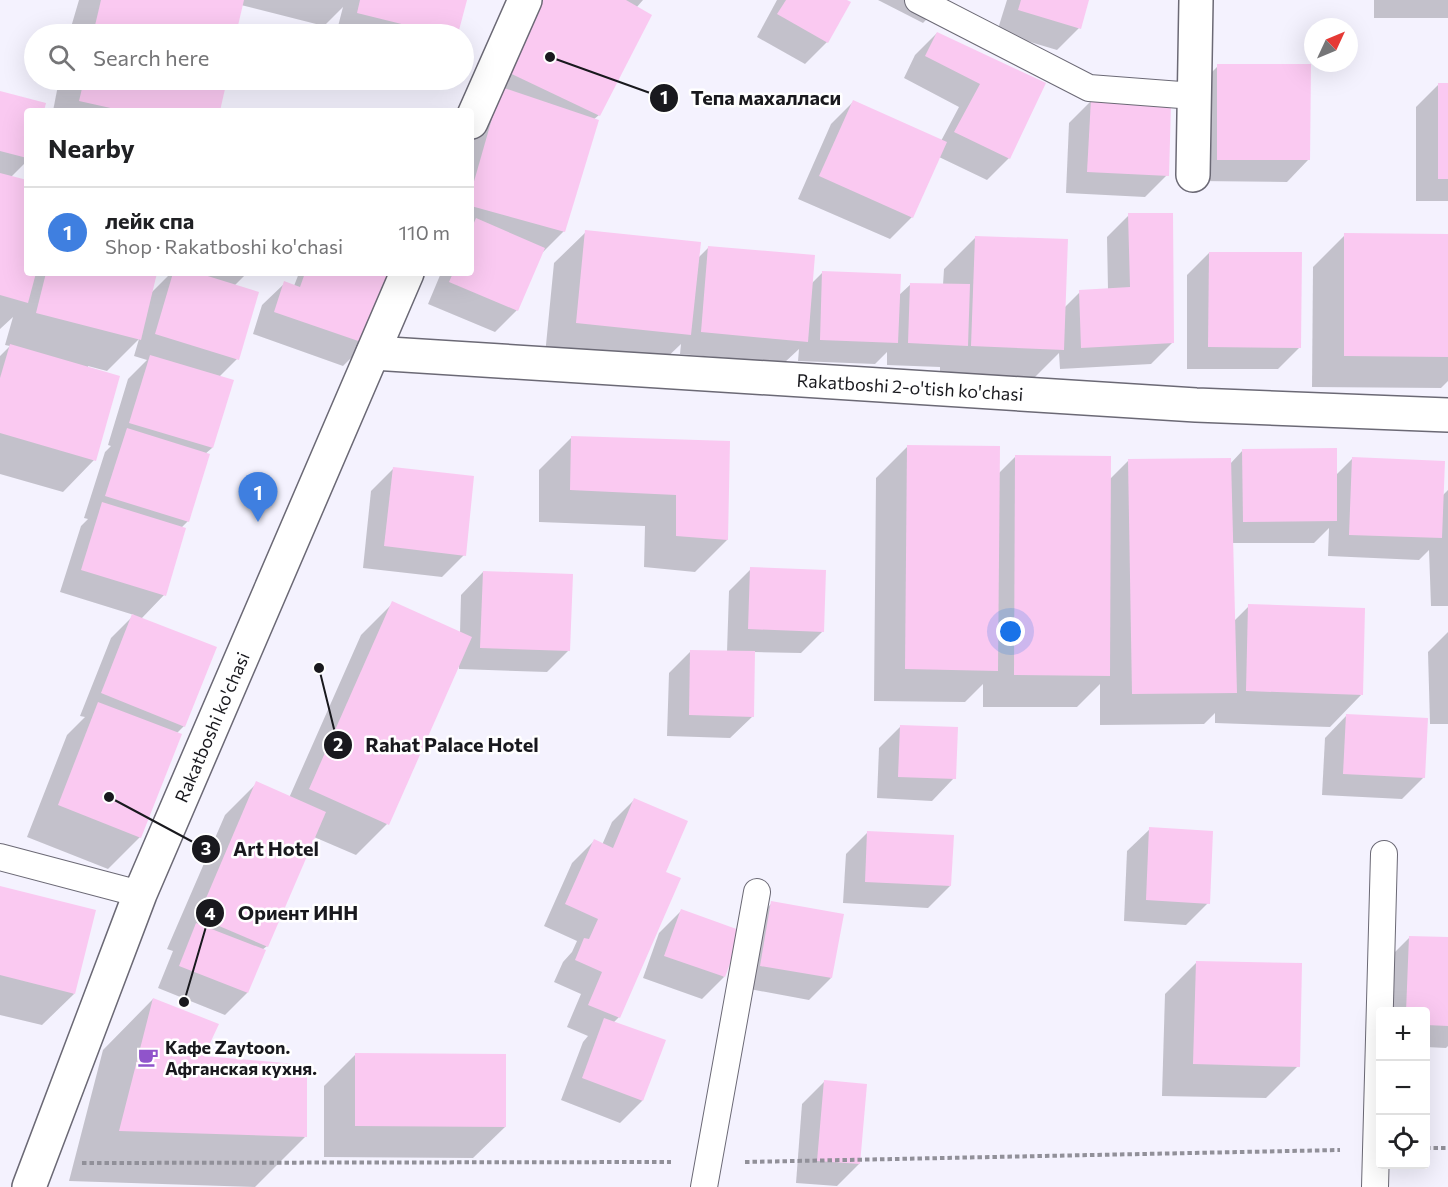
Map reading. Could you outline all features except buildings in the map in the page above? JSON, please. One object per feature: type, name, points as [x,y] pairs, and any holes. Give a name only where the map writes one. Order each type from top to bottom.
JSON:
[{"type":"street","points":[[474,115],[525,0]]},
{"type":"street","points":[[1193,175],[1196,0]]},
{"type":"street","name":"Rakatboshi ko'chasi","points":[[29,1187],[140,894],[406,276]]},
{"type":"street","name":"Rakatboshi 2-o'tish ko'chasi","points":[[373,352],[1196,405],[1448,415]]},
{"type":"lane","points":[[918,0],[1089,88],[1194,96]]},
{"type":"lane","points":[[1375,1187],[1384,854]]},
{"type":"lane","points":[[0,857],[140,894]]},
{"type":"lane","points":[[704,1187],[757,892]]},
{"type":"path","points":[[1430,1148],[1448,1148]]},
{"type":"place","name":"Тепа махалласи","points":[[550,57]]},
{"type":"place","name":"лейк спа","points":[[258,522]]},
{"type":"place","name":"Rahat Palace Hotel","points":[[319,668]]},
{"type":"place","name":"Art Hotel","points":[[109,797]]},
{"type":"place","name":"Ориент ИНН","points":[[184,1002]]},
{"type":"place","name":"Кафе Zaytoon. Афганская кухня.","points":[[148,1057]]}]
